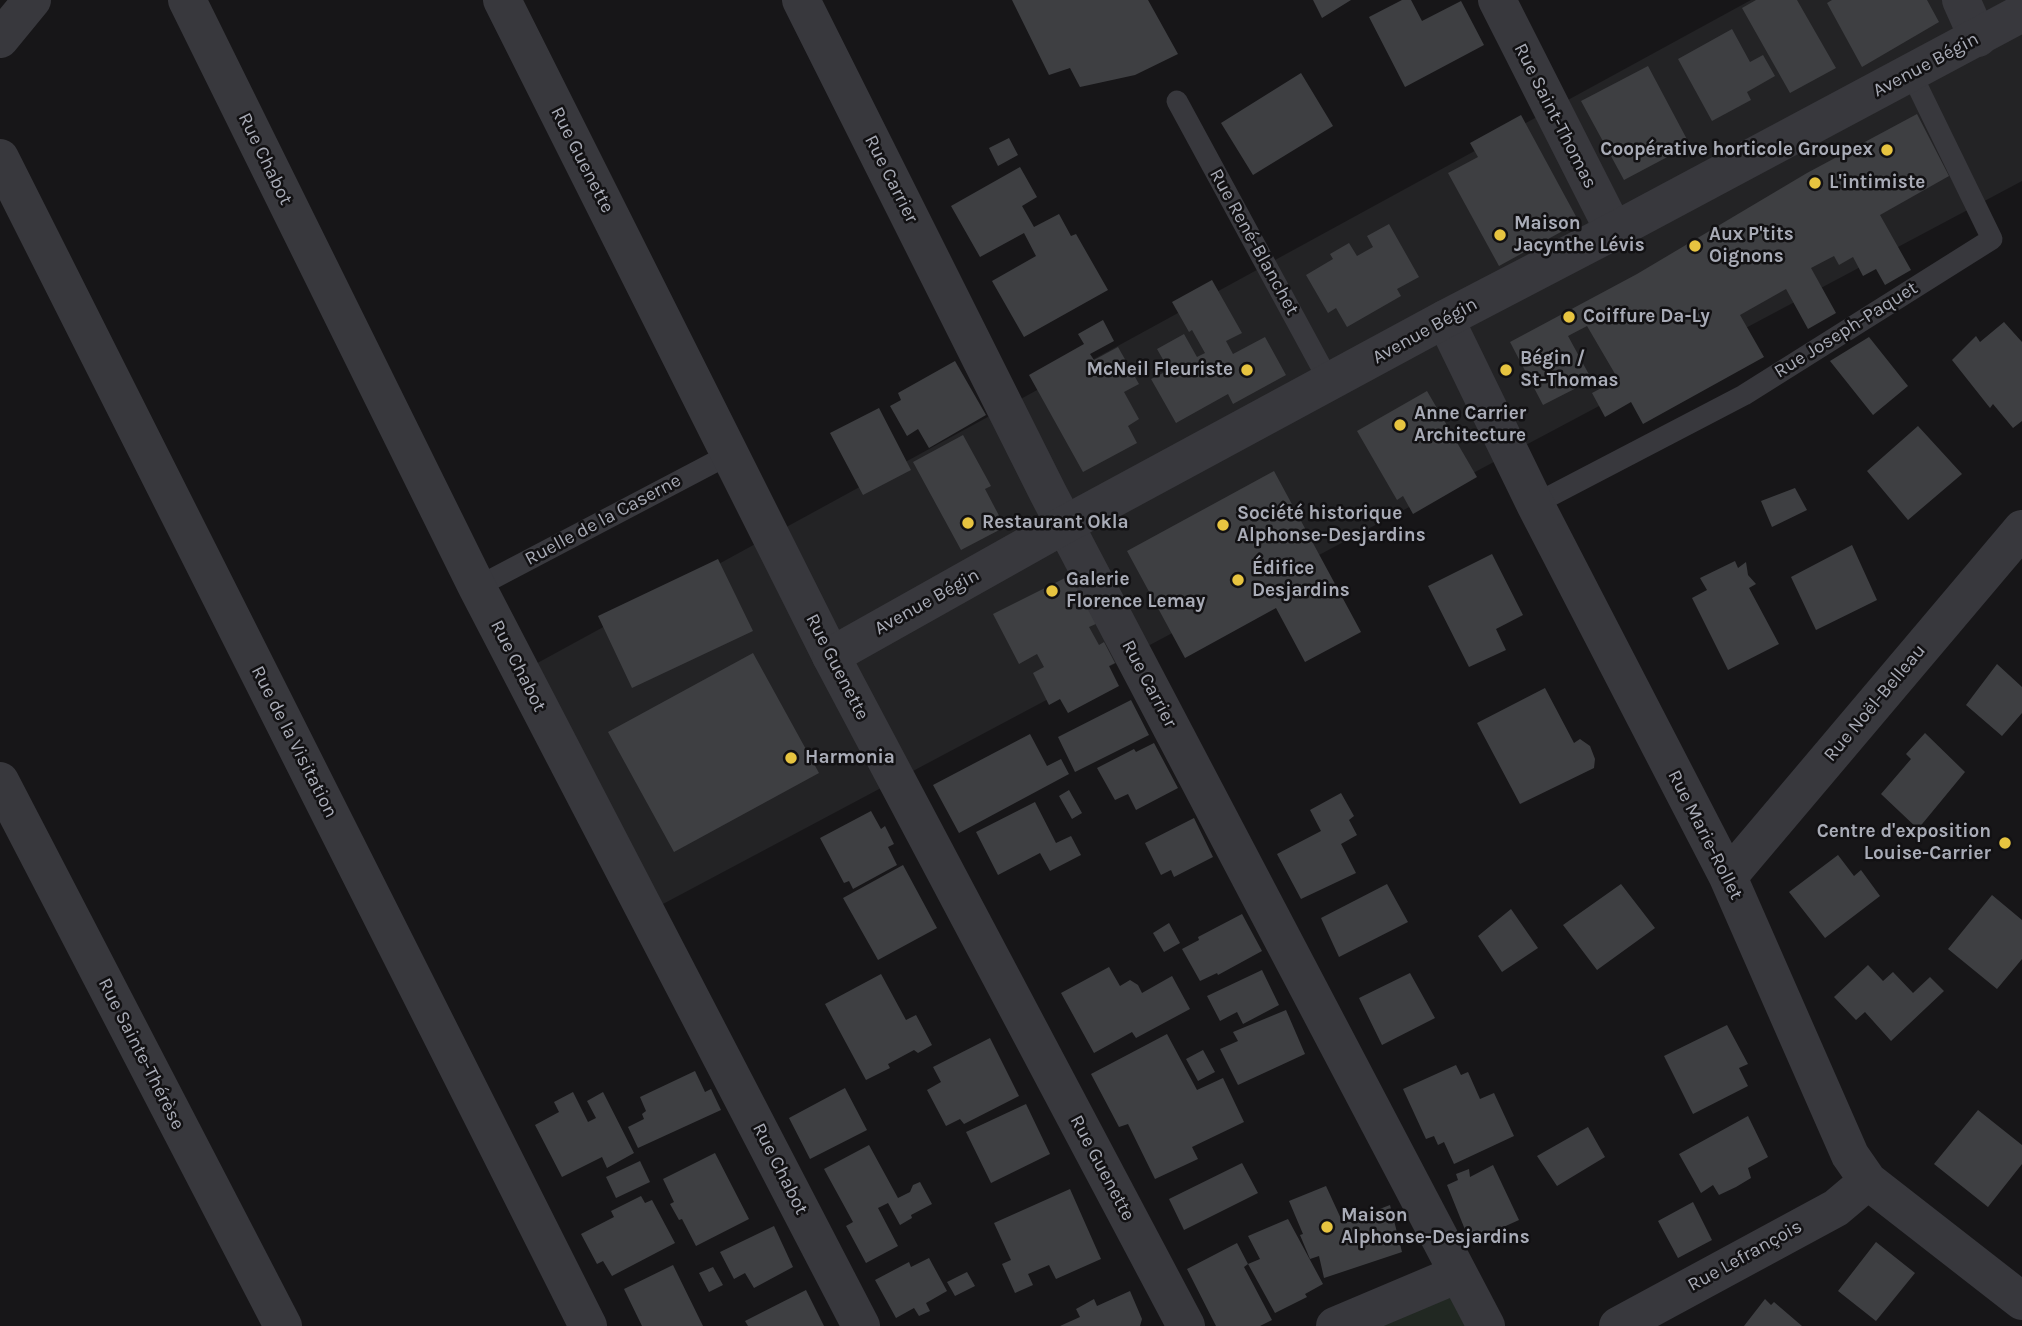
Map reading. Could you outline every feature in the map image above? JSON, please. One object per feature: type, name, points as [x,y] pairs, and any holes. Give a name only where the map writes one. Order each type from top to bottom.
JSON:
[{"type":"street","points":[[0,39],[32,0]]},
{"type":"street","name":"Rue Chabot","points":[[187,0],[477,587],[861,1326]]},
{"type":"street","name":"Rue Guenette","points":[[502,0],[831,656],[1186,1326]]},
{"type":"street","name":"Rue Carrier","points":[[801,0],[1066,524],[1486,1326]]},
{"type":"street","name":"Rue Saint-Thomas","points":[[1497,0],[1614,231]]},
{"type":"street","points":[[1961,0],[1978,38]]},
{"type":"street","name":"Avenue Bégin","points":[[831,656],[1066,524],[1445,319],[2022,13]]},
{"type":"street","name":"Rue de la Visitation","points":[[0,158],[588,1326]]},
{"type":"street","name":"Rue Marie-Rollet","points":[[1445,319],[1535,504],[1728,877],[1850,1156],[1868,1181],[2022,1301]]},
{"type":"street","name":"Rue Noël-Belleau","points":[[1728,877],[2022,529]]},
{"type":"street","name":"Rue Sainte-Thérèse","points":[[0,781],[283,1326]]},
{"type":"street","name":"Rue Lefrançois","points":[[1618,1326],[1836,1208],[1868,1181]]},
{"type":"street","points":[[1335,1326],[1458,1274]]},
{"type":"lane","name":"Rue Joseph-Paquet","points":[[1535,504],[1744,395],[1992,239],[1911,73]]},
{"type":"lane","name":"Rue René-Blanchet","points":[[1177,102],[1330,383]]},
{"type":"lane","name":"Ruelle de la Caserne","points":[[477,587],[730,454]]},
{"type":"shaded area","points":[[1751,0],[2022,0],[2022,181],[646,913],[521,672]]},
{"type":"shaded area","points":[[1458,1274],[1486,1326],[1335,1326]]},
{"type":"building","points":[[1012,0],[1148,0],[1178,54],[1135,75],[1080,87],[1070,68],[1049,75]]},
{"type":"building","points":[[1313,0],[1351,0],[1322,18]]},
{"type":"building","points":[[1402,0],[1411,0],[1422,21],[1461,1],[1484,45],[1405,87],[1369,17]]},
{"type":"building","points":[[1756,0],[1797,0],[1836,68],[1790,93],[1742,8]]},
{"type":"building","points":[[1832,0],[1927,0],[1939,22],[1862,67],[1827,3]]},
{"type":"building","points":[[1732,29],[1750,62],[1763,55],[1775,76],[1747,92],[1751,100],[1712,121],[1678,59]]},
{"type":"building","points":[[1648,66],[1690,145],[1624,180],[1581,101]]},
{"type":"building","points":[[1301,73],[1333,126],[1253,175],[1221,123]]},
{"type":"building","points":[[1917,114],[1949,176],[1880,215],[1911,270],[1885,285],[1876,269],[1863,276],[1853,257],[1839,265],[1834,256],[1811,268],[1836,313],[1808,329],[1786,289],[1740,315],[1764,357],[1643,424],[1631,402],[1605,417],[1592,393],[1618,379],[1587,326],[1568,336],[1592,380],[1543,405],[1510,342],[1637,274],[1807,173]]},
{"type":"building","points":[[1521,115],[1579,222],[1499,266],[1448,173],[1478,157],[1470,143]]},
{"type":"building","points":[[1009,138],[1018,155],[998,166],[989,148]]},
{"type":"building","points":[[1020,167],[1037,197],[1022,206],[1034,227],[1059,214],[1071,236],[1076,234],[1108,290],[1024,337],[992,281],[1036,256],[1024,233],[980,257],[951,206]]},
{"type":"building","points":[[1389,224],[1419,277],[1397,289],[1401,296],[1347,327],[1336,308],[1328,313],[1306,275],[1333,259],[1330,254],[1349,243],[1357,256],[1373,247],[1367,236]]},
{"type":"building","points":[[1212,280],[1242,333],[1226,341],[1233,354],[1265,337],[1286,375],[1233,404],[1228,394],[1176,423],[1151,379],[1169,370],[1157,349],[1184,334],[1197,357],[1205,353],[1172,302]]},
{"type":"building","points":[[1103,320],[1114,341],[1090,354],[1094,360],[1118,347],[1139,384],[1124,392],[1139,419],[1128,426],[1137,443],[1083,472],[1029,375],[1084,344],[1078,334]]},
{"type":"building","points":[[2004,322],[2022,342],[2022,421],[2013,428],[1993,404],[1990,408],[1952,360],[1976,336],[1980,342]]},
{"type":"building","points":[[1869,337],[1908,386],[1873,415],[1830,361]]},
{"type":"building","points":[[955,361],[986,415],[929,448],[918,429],[907,436],[890,406],[901,400],[898,393]]},
{"type":"building","points":[[1427,391],[1477,477],[1413,514],[1403,496],[1397,500],[1357,431]]},
{"type":"building","points":[[879,408],[911,470],[863,495],[830,433]]},
{"type":"building","points":[[1918,426],[1962,474],[1908,520],[1867,471]]},
{"type":"building","points":[[963,435],[991,486],[985,489],[1005,527],[961,550],[913,462]]},
{"type":"building","name":"Édifice Desjardins","points":[[1274,471],[1361,632],[1305,662],[1276,608],[1185,658],[1127,551]]},
{"type":"building","points":[[1795,488],[1807,510],[1772,527],[1761,501]]},
{"type":"building","points":[[1852,545],[1877,600],[1816,630],[1791,577]]},
{"type":"building","points":[[1492,554],[1523,615],[1496,629],[1506,650],[1469,667],[1428,586]]},
{"type":"building","points":[[718,559],[753,631],[632,688],[598,616]]},
{"type":"building","points":[[1735,561],[1738,568],[1746,562],[1748,575],[1756,584],[1749,588],[1779,644],[1728,670],[1692,598],[1707,590],[1700,578]]},
{"type":"building","points":[[1065,578],[1075,580],[1098,623],[1089,627],[1099,645],[1104,642],[1115,663],[1109,666],[1119,686],[1068,713],[1060,699],[1049,705],[1033,673],[1044,667],[1037,654],[1019,664],[993,614]]},
{"type":"building","points":[[753,653],[819,773],[674,852],[608,732]]},
{"type":"building","points":[[1997,664],[2022,687],[2022,713],[2002,736],[1966,705]]},
{"type":"building","points":[[1545,688],[1574,743],[1580,739],[1590,746],[1595,759],[1594,768],[1520,804],[1477,723]]},
{"type":"building","points":[[1131,700],[1149,735],[1075,772],[1058,737]]},
{"type":"building","points":[[1925,733],[1965,772],[1918,829],[1881,794],[1911,759],[1906,754]]},
{"type":"building","points":[[1030,734],[1047,766],[1061,759],[1069,774],[959,833],[933,785]]},
{"type":"building","points":[[1154,743],[1178,788],[1136,810],[1128,794],[1115,800],[1097,768],[1134,749],[1136,752]]},
{"type":"building","points":[[1069,790],[1082,813],[1072,819],[1059,796]]},
{"type":"building","points":[[1341,793],[1354,816],[1349,820],[1357,835],[1341,844],[1356,873],[1301,899],[1277,854],[1321,831],[1310,810]]},
{"type":"building","points":[[1035,802],[1056,843],[1071,836],[1081,855],[1050,871],[1040,853],[998,875],[976,832]]},
{"type":"building","points":[[871,811],[881,829],[885,826],[894,844],[888,847],[897,865],[853,889],[849,881],[844,883],[820,838]]},
{"type":"building","points":[[1194,818],[1213,857],[1174,877],[1171,870],[1161,875],[1145,843]]},
{"type":"building","points":[[1838,855],[1854,876],[1861,870],[1880,896],[1825,938],[1789,892]]},
{"type":"building","points":[[903,865],[937,928],[878,960],[843,898]]},
{"type":"building","points":[[1387,884],[1408,922],[1339,957],[1321,918]]},
{"type":"building","points":[[1621,884],[1655,928],[1597,970],[1563,925]]},
{"type":"building","points":[[1992,895],[2022,920],[2022,959],[1997,989],[1948,949]]},
{"type":"building","points":[[1511,909],[1538,948],[1502,972],[1478,936]]},
{"type":"building","points":[[1242,914],[1262,951],[1218,975],[1217,973],[1200,981],[1182,949],[1199,940],[1198,937]]},
{"type":"building","points":[[1169,923],[1180,943],[1164,952],[1153,933]]},
{"type":"building","points":[[1868,965],[1883,981],[1893,972],[1913,993],[1930,977],[1944,991],[1891,1041],[1865,1012],[1856,1020],[1834,997]]},
{"type":"building","points":[[1109,967],[1120,986],[1130,980],[1138,985],[1142,993],[1172,976],[1190,1009],[1136,1038],[1132,1032],[1094,1053],[1061,993]]},
{"type":"building","points":[[1262,970],[1279,1005],[1243,1024],[1237,1012],[1220,1021],[1207,996]]},
{"type":"building","points":[[1410,973],[1435,1018],[1382,1045],[1359,998]]},
{"type":"building","points":[[881,974],[906,1020],[916,1015],[932,1045],[918,1053],[914,1050],[888,1064],[890,1068],[866,1080],[825,1004]]},
{"type":"building","points":[[1286,1010],[1305,1054],[1238,1085],[1220,1049],[1238,1041],[1233,1032]]},
{"type":"building","points":[[1727,1025],[1748,1064],[1739,1068],[1748,1086],[1693,1114],[1664,1056]]},
{"type":"building","points":[[1167,1034],[1197,1090],[1223,1078],[1244,1122],[1192,1147],[1198,1159],[1155,1179],[1128,1124],[1119,1127],[1091,1074]]},
{"type":"building","points":[[990,1038],[1019,1096],[964,1124],[960,1119],[946,1126],[927,1090],[941,1082],[933,1067]]},
{"type":"building","points":[[1203,1050],[1215,1072],[1198,1081],[1186,1059]]},
{"type":"building","points":[[1456,1065],[1461,1075],[1468,1072],[1480,1099],[1494,1093],[1514,1136],[1454,1164],[1444,1142],[1438,1145],[1434,1136],[1426,1139],[1403,1089]]},
{"type":"building","points":[[695,1071],[705,1092],[711,1089],[721,1110],[638,1148],[628,1127],[644,1119],[642,1114],[646,1111],[640,1097]]},
{"type":"building","points":[[845,1088],[867,1130],[810,1159],[789,1118]]},
{"type":"building","points":[[573,1092],[588,1122],[596,1118],[587,1101],[603,1092],[634,1153],[607,1168],[602,1157],[562,1177],[535,1125],[559,1112],[554,1102]]},
{"type":"building","points":[[1026,1104],[1050,1154],[991,1183],[966,1132]]},
{"type":"building","points":[[1978,1110],[2022,1145],[2022,1164],[1988,1207],[1934,1164]]},
{"type":"building","points":[[1748,1116],[1768,1157],[1748,1168],[1751,1178],[1736,1187],[1719,1195],[1713,1185],[1701,1193],[1679,1154]]},
{"type":"building","points":[[1588,1127],[1605,1157],[1557,1186],[1537,1156]]},
{"type":"building","points":[[869,1145],[898,1198],[910,1192],[913,1185],[920,1182],[932,1204],[911,1215],[912,1218],[900,1225],[888,1203],[878,1208],[898,1246],[866,1263],[846,1226],[853,1222],[824,1169]]},
{"type":"building","points":[[715,1153],[749,1219],[696,1246],[682,1219],[679,1220],[670,1204],[674,1202],[663,1179]]},
{"type":"building","points":[[640,1161],[650,1182],[616,1198],[606,1177]]},
{"type":"building","points":[[1242,1163],[1258,1193],[1184,1230],[1169,1199]]},
{"type":"building","points":[[1493,1165],[1519,1220],[1470,1242],[1447,1185],[1458,1180],[1456,1174],[1469,1169],[1470,1177]]},
{"type":"building","points":[[1326,1186],[1343,1223],[1390,1205],[1402,1252],[1324,1278],[1319,1256],[1310,1259],[1289,1201]]},
{"type":"building","points":[[1070,1189],[1101,1259],[1056,1279],[1049,1265],[1028,1274],[1033,1285],[1015,1293],[1002,1264],[1011,1260],[994,1223]]},
{"type":"building","points":[[641,1196],[645,1203],[652,1200],[675,1243],[612,1276],[603,1261],[597,1264],[581,1234],[614,1217],[611,1211]]},
{"type":"building","points":[[1693,1202],[1712,1240],[1678,1258],[1658,1221]]},
{"type":"building","points":[[1288,1219],[1323,1284],[1305,1294],[1307,1297],[1275,1313],[1248,1264],[1260,1259],[1248,1236]]},
{"type":"building","points":[[774,1226],[793,1267],[754,1288],[745,1273],[734,1279],[720,1252]]},
{"type":"building","points":[[1876,1242],[1915,1273],[1876,1321],[1838,1291]]},
{"type":"building","points":[[1237,1243],[1248,1264],[1244,1267],[1272,1320],[1260,1326],[1216,1326],[1187,1269]]},
{"type":"building","points":[[929,1258],[947,1291],[926,1303],[930,1311],[919,1316],[914,1308],[896,1318],[875,1280],[909,1262],[911,1267]]},
{"type":"building","points":[[673,1265],[703,1326],[642,1326],[624,1289]]},
{"type":"building","points":[[713,1267],[723,1285],[709,1292],[699,1273]]},
{"type":"building","points":[[967,1272],[975,1286],[955,1296],[947,1282]]},
{"type":"building","points":[[806,1290],[824,1326],[748,1326],[745,1321]]},
{"type":"building","points":[[1130,1291],[1142,1319],[1140,1326],[1060,1326],[1080,1317],[1076,1309],[1094,1299],[1097,1306]]},
{"type":"building","points":[[1765,1299],[1771,1305],[1774,1302],[1802,1326],[1744,1326]]},
{"type":"place","name":"Coopérative horticole Groupex","points":[[1887,150]]},
{"type":"place","name":"L'intimiste","points":[[1815,183]]},
{"type":"place","name":"Maison Jacynthe Lévis","points":[[1500,235]]},
{"type":"place","name":"Aux P'tits Oignons","points":[[1695,246]]},
{"type":"place","name":"Coiffure Da-Ly","points":[[1569,317]]},
{"type":"place","name":"McNeil Fleuriste","points":[[1247,370]]},
{"type":"place","name":"Bégin / St-Thomas","points":[[1506,370]]},
{"type":"place","name":"Anne Carrier Architecture","points":[[1400,425]]},
{"type":"place","name":"Restaurant Okla","points":[[968,523]]},
{"type":"place","name":"Société historique Alphonse-Desjardins","points":[[1223,525]]},
{"type":"place","name":"Édifice Desjardins","points":[[1238,580]]},
{"type":"place","name":"Galerie Florence Lemay","points":[[1052,591]]},
{"type":"place","name":"Harmonia","points":[[791,758]]},
{"type":"place","name":"Centre d'exposition Louise-Carrier","points":[[2005,843]]},
{"type":"place","name":"Maison Alphonse-Desjardins","points":[[1327,1227]]}]
